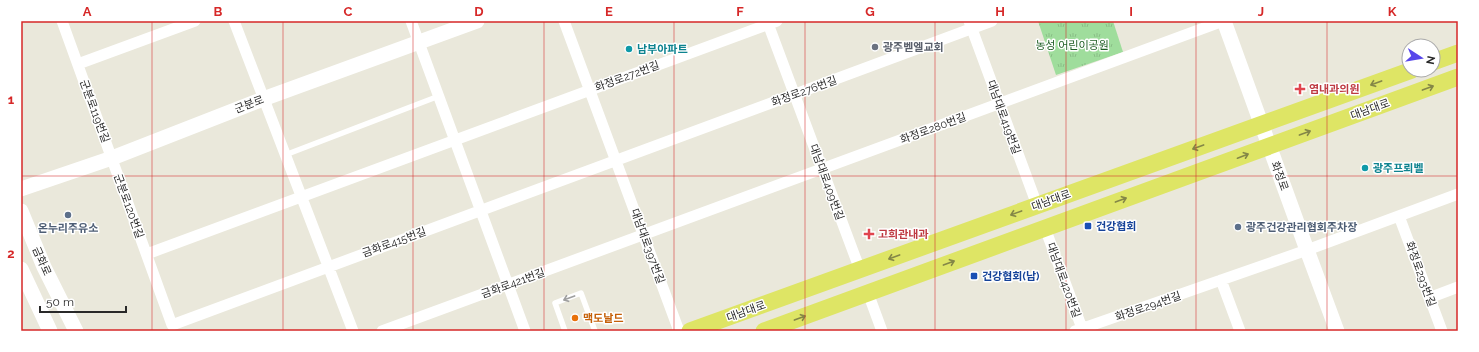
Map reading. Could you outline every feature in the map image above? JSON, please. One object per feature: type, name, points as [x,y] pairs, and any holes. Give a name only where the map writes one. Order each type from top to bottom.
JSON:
[{"type":"main road","points":[[1441,59],[1458,53]]},
{"type":"main road","name":"대남대로","points":[[690,331],[1401,74]]},
{"type":"main road","name":"대남대로","points":[[764,331],[1458,77]]},
{"type":"street","name":"군분로119번길","points":[[62,21],[112,158]]},
{"type":"street","points":[[78,64],[195,21]]},
{"type":"street","points":[[234,21],[327,267],[353,331]]},
{"type":"street","points":[[411,21],[525,331]]},
{"type":"street","name":"군분로","points":[[21,189],[112,158],[263,99],[477,21]]},
{"type":"street","name":"대남대로397번길","points":[[564,21],[679,331]]},
{"type":"street","name":"화정로276번길","points":[[616,160],[794,94],[970,25],[992,21]]},
{"type":"street","name":"화정로280번길","points":[[644,235],[1224,21]]},
{"type":"street","name":"화정로","points":[[1224,21],[1337,331]]},
{"type":"street","name":"화정로272번길","points":[[147,254],[771,22]]},
{"type":"street","name":"대남대로409번길","points":[[771,22],[794,94],[860,270]]},
{"type":"street","name":"대남대로419번길","points":[[970,25],[1037,205]]},
{"type":"street","name":"군분로120번길","points":[[112,158],[172,326]]},
{"type":"street","name":"금화로415번길","points":[[172,326],[616,160]]},
{"type":"street","points":[[1307,250],[1458,194]]},
{"type":"street","name":"금화로","points":[[21,211],[44,267],[76,331]]},
{"type":"street","name":"화정로293번길","points":[[1400,216],[1442,331]]},
{"type":"street","name":"대남대로420번길","points":[[1046,228],[1080,330]]},
{"type":"street","name":"금화로421번길","points":[[382,331],[644,235]]},
{"type":"street","name":"화정로294번길","points":[[1080,330],[1307,250]]},
{"type":"street","name":"금화로","points":[[21,269],[50,331]]},
{"type":"street","points":[[1221,280],[1237,330]]},
{"type":"street","points":[[1429,298],[1458,288]]},
{"type":"street","points":[[868,293],[882,331]]},
{"type":"lane","points":[[285,155],[439,96]]},
{"type":"lane","points":[[565,331],[555,303],[581,293],[595,331]]},
{"type":"green space","name":"농성 어린이공원","points":[[1038,21],[1113,21],[1123,52],[1056,75]]},
{"type":"place","name":"광주벧엘교회","points":[[875,47]]},
{"type":"place","name":"남부아파트","points":[[629,49]]},
{"type":"place","name":"염내과의원","points":[[1300,89]]},
{"type":"place","name":"광주프뢰벨","points":[[1365,168]]},
{"type":"place","name":"온누리주유소","points":[[68,215]]},
{"type":"place","name":"건강협회","points":[[1088,226]]},
{"type":"place","name":"광주건강관리협회주차장","points":[[1238,227]]},
{"type":"place","name":"고희관내과","points":[[869,234]]},
{"type":"place","name":"건강협회(남)","points":[[974,276]]},
{"type":"place","name":"맥도날드","points":[[575,318]]}]
